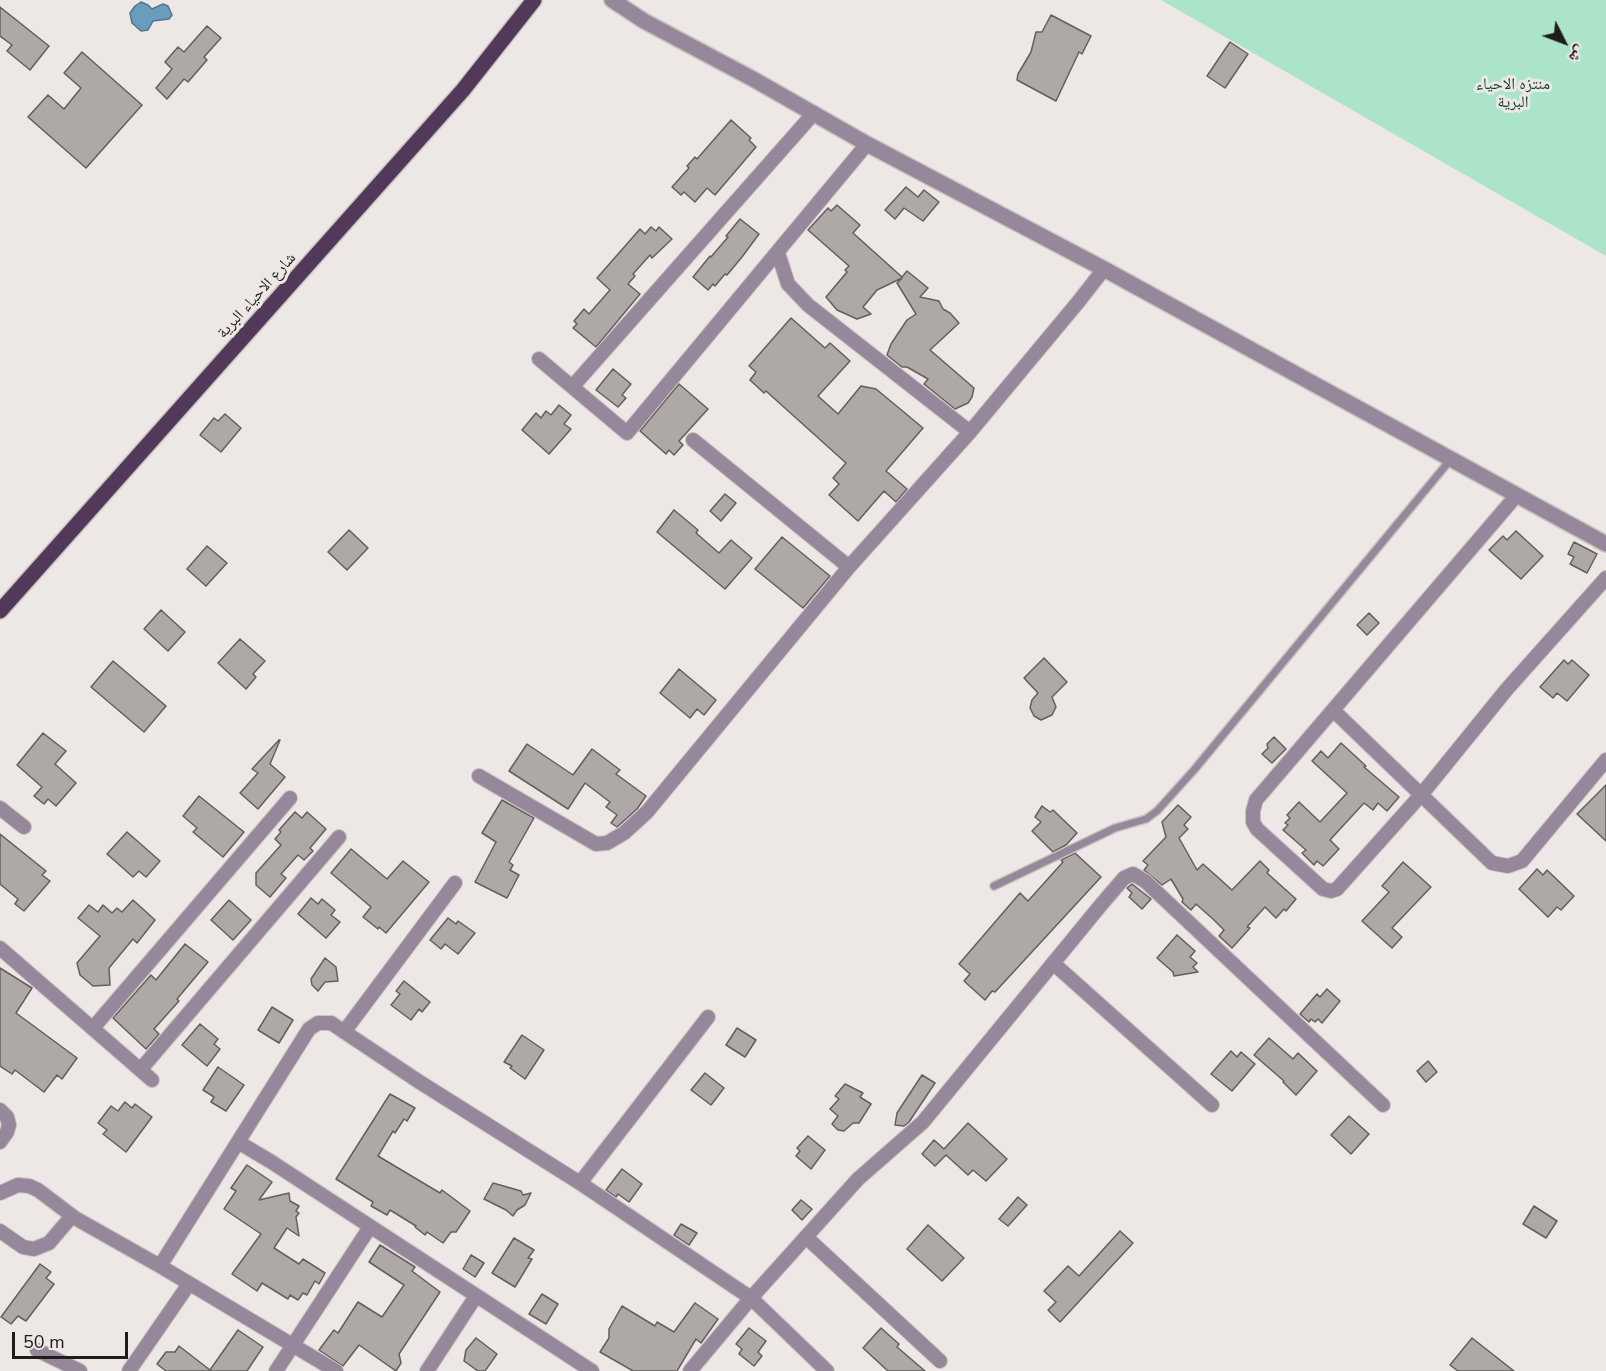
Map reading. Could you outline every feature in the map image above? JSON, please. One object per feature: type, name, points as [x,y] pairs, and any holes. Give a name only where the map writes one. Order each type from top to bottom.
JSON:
[{"type":"main road","name":"شارع الاحياء البرية","points":[[0,611],[463,90],[534,0]]},
{"type":"street","points":[[612,0],[644,21],[867,144],[1104,269],[1606,544]]},
{"type":"street","points":[[573,387],[813,113]]},
{"type":"street","points":[[538,359],[627,433],[867,144]]},
{"type":"street","points":[[778,253],[788,284],[808,305],[970,432]]},
{"type":"street","points":[[479,776],[596,844],[607,843],[624,833],[647,812],[849,567],[970,432],[1104,269]]},
{"type":"street","points":[[693,440],[849,567]]},
{"type":"street","points":[[1516,496],[1256,800],[1252,811],[1253,822],[1257,829],[1323,889],[1331,891],[1343,883],[1421,795],[1507,689],[1606,578]]},
{"type":"street","points":[[1334,711],[1492,863],[1508,866],[1522,861],[1606,760]]},
{"type":"street","points":[[93,1028],[290,798]]},
{"type":"street","points":[[0,808],[24,827]]},
{"type":"street","points":[[141,1069],[339,837]]},
{"type":"street","points":[[694,1369],[751,1298],[858,1179],[923,1122],[1124,878],[1133,874],[1145,881],[1383,1105]]},
{"type":"street","points":[[344,1032],[455,883]]},
{"type":"street","points":[[0,948],[152,1080]]},
{"type":"street","points":[[1053,963],[1212,1105]]},
{"type":"street","points":[[580,1183],[708,1017]]},
{"type":"street","points":[[160,1266],[309,1029],[318,1023],[331,1023],[580,1183],[751,1298],[827,1371]]},
{"type":"street","points":[[0,1110],[7,1117],[9,1125],[0,1142]]},
{"type":"street","points":[[238,1142],[592,1371]]},
{"type":"street","points":[[0,1192],[18,1185],[38,1190],[72,1216],[336,1371]]},
{"type":"street","points":[[0,1231],[23,1247],[34,1249],[49,1242],[72,1216]]},
{"type":"street","points":[[276,1371],[370,1227]]},
{"type":"street","points":[[807,1237],[940,1361]]},
{"type":"street","points":[[129,1371],[189,1284]]},
{"type":"street","points":[[427,1371],[476,1296]]},
{"type":"street","points":[[37,1350],[80,1371]]},
{"type":"lane","points":[[994,886],[1115,828],[1146,819],[1157,811],[1194,770],[1451,459]]},
{"type":"green space","name":"منتزه الاحياء البرية","points":[[1161,0],[1606,0],[1606,256]]},
{"type":"water","points":[[141,2],[152,9],[163,4],[168,6],[172,15],[169,19],[153,21],[148,30],[141,31],[132,23],[130,13]]},
{"type":"building","points":[[0,7],[49,46],[30,70],[7,51],[12,45],[0,36]]},
{"type":"building","points":[[1051,15],[1091,36],[1082,54],[1079,52],[1056,101],[1017,80],[1031,52],[1036,32],[1042,32]]},
{"type":"building","points":[[207,26],[221,38],[204,57],[207,60],[188,82],[184,79],[167,99],[156,88],[172,69],[165,62],[178,47],[184,52]]},
{"type":"building","points":[[1230,42],[1248,54],[1225,88],[1207,76]]},
{"type":"building","points":[[82,52],[142,105],[86,168],[28,117],[48,95],[64,109],[81,88],[64,73]]},
{"type":"building","points":[[731,120],[751,138],[749,140],[756,147],[715,195],[707,188],[695,202],[684,192],[681,195],[672,187],[689,168],[687,166],[695,157],[697,159]]},
{"type":"building","points":[[906,187],[918,197],[924,190],[939,202],[923,221],[904,208],[895,219],[885,210]]},
{"type":"building","points":[[837,205],[860,225],[853,233],[902,277],[907,271],[928,288],[920,297],[939,301],[943,309],[959,323],[930,350],[974,388],[968,403],[955,409],[924,384],[928,379],[907,367],[902,367],[887,355],[891,344],[907,320],[916,314],[897,283],[902,278],[877,290],[863,307],[871,314],[857,319],[837,310],[826,297],[847,272],[845,270],[849,266],[808,230],[828,208],[831,211]]},
{"type":"building","points":[[740,219],[759,234],[727,275],[725,274],[715,286],[713,284],[708,290],[693,277],[728,237],[726,236]]},
{"type":"building","points":[[651,227],[656,231],[659,227],[672,239],[652,258],[650,255],[633,274],[635,276],[628,284],[640,294],[596,347],[573,328],[577,324],[574,321],[584,309],[589,314],[610,290],[597,278],[640,229],[645,234]]},
{"type":"building","points":[[791,318],[825,348],[830,343],[850,361],[818,396],[838,414],[861,386],[876,389],[923,428],[886,471],[907,489],[896,502],[884,491],[858,521],[829,495],[839,484],[833,478],[846,463],[766,391],[764,393],[750,380],[756,372],[749,366]]},
{"type":"building","points":[[613,369],[631,384],[622,395],[626,398],[618,407],[596,390]]},
{"type":"building","points":[[679,384],[708,409],[679,441],[683,445],[674,455],[669,450],[666,454],[640,431]]},
{"type":"building","points":[[559,405],[571,415],[564,424],[571,429],[549,454],[522,430],[536,413],[541,418],[546,411],[551,415]]},
{"type":"building","points":[[225,414],[241,428],[221,452],[200,435],[214,418],[218,421]]},
{"type":"building","points":[[725,494],[736,503],[721,521],[710,511]]},
{"type":"building","points":[[674,510],[698,530],[696,533],[719,553],[731,540],[752,558],[725,589],[657,532]]},
{"type":"building","points":[[349,530],[368,548],[347,570],[328,552]]},
{"type":"building","points":[[1516,531],[1543,556],[1521,579],[1489,550],[1503,536],[1507,540]]},
{"type":"building","points":[[782,537],[830,576],[803,608],[755,569]]},
{"type":"building","points":[[1574,542],[1597,554],[1587,573],[1570,564],[1574,557],[1568,554]]},
{"type":"building","points":[[207,546],[227,563],[206,586],[187,569]]},
{"type":"building","points":[[161,610],[185,632],[168,651],[144,629]]},
{"type":"building","points":[[1369,613],[1379,623],[1367,635],[1357,625]]},
{"type":"building","points":[[240,639],[265,661],[253,674],[256,677],[246,689],[218,663]]},
{"type":"building","points":[[1044,658],[1067,682],[1052,697],[1056,707],[1052,715],[1041,720],[1034,716],[1030,708],[1032,700],[1038,693],[1024,678]]},
{"type":"building","points":[[1564,660],[1568,664],[1572,660],[1589,675],[1567,701],[1557,693],[1553,698],[1540,687]]},
{"type":"building","points":[[113,661],[166,706],[144,732],[91,687]]},
{"type":"building","points":[[679,669],[716,700],[704,715],[697,709],[690,718],[660,693]]},
{"type":"building","points":[[43,733],[66,751],[55,764],[76,783],[56,806],[48,799],[44,804],[34,796],[42,787],[17,765]]},
{"type":"building","points":[[1274,737],[1286,749],[1272,763],[1262,754]]},
{"type":"building","points":[[279,740],[270,764],[285,777],[258,809],[240,793],[258,773],[252,769]]},
{"type":"building","points":[[1341,743],[1366,766],[1364,767],[1399,797],[1387,811],[1378,803],[1373,810],[1364,803],[1330,840],[1339,849],[1323,866],[1317,861],[1314,865],[1302,853],[1306,850],[1283,830],[1290,818],[1287,815],[1299,802],[1320,822],[1347,793],[1312,761],[1321,751],[1328,758]]},
{"type":"building","points":[[527,744],[573,775],[592,749],[620,770],[616,774],[646,796],[637,809],[617,827],[611,823],[617,815],[606,807],[610,802],[585,783],[568,809],[509,771]]},
{"type":"building","points":[[1606,785],[1606,841],[1577,814]]},
{"type":"building","points":[[199,796],[244,832],[223,857],[193,832],[197,828],[183,816]]},
{"type":"building","points":[[502,800],[534,818],[509,862],[513,865],[510,870],[519,875],[507,898],[475,882],[496,842],[482,833]]},
{"type":"building","points":[[1178,805],[1191,817],[1184,825],[1188,829],[1179,838],[1197,870],[1203,864],[1232,890],[1260,861],[1269,870],[1267,873],[1296,899],[1286,911],[1284,909],[1276,918],[1265,907],[1232,948],[1219,936],[1224,930],[1214,920],[1196,904],[1191,910],[1182,902],[1183,899],[1171,879],[1162,885],[1144,870],[1148,865],[1143,861],[1166,837],[1162,822]]},
{"type":"building","points":[[1042,806],[1050,812],[1053,810],[1077,833],[1066,845],[1053,852],[1032,831],[1041,822],[1035,817]]},
{"type":"building","points":[[295,812],[302,818],[307,812],[326,829],[310,848],[313,851],[304,860],[298,855],[281,874],[286,878],[270,897],[256,885],[256,873],[281,845],[275,839],[281,832],[279,830]]},
{"type":"building","points":[[127,832],[160,861],[146,877],[139,871],[133,877],[107,854]]},
{"type":"building","points":[[0,834],[46,871],[42,875],[50,881],[24,911],[15,904],[18,899],[0,884]]},
{"type":"building","points":[[351,849],[387,879],[403,861],[429,882],[386,933],[363,917],[371,907],[331,873]]},
{"type":"building","points":[[1075,853],[1101,877],[985,1000],[964,981],[970,974],[959,964],[1020,893],[1028,901],[1063,862],[1061,860]]},
{"type":"building","points":[[1403,862],[1431,887],[1392,928],[1402,937],[1392,948],[1362,921],[1389,892],[1382,886]]},
{"type":"building","points":[[1537,869],[1543,875],[1547,870],[1574,896],[1561,910],[1557,907],[1548,917],[1519,889]]},
{"type":"building","points":[[1132,884],[1151,899],[1142,909],[1129,897],[1132,893],[1127,888]]},
{"type":"building","points":[[311,898],[318,904],[322,899],[335,910],[331,915],[340,922],[326,938],[298,914]]},
{"type":"building","points":[[133,900],[155,920],[137,943],[133,939],[109,968],[110,985],[93,986],[80,975],[77,963],[100,936],[78,918],[89,905],[98,912],[103,905],[112,913],[117,908],[122,912]]},
{"type":"building","points":[[229,900],[251,920],[233,940],[211,920]]},
{"type":"building","points":[[448,918],[456,924],[458,921],[475,933],[458,954],[445,944],[441,949],[430,940]]},
{"type":"building","points":[[1177,935],[1195,951],[1190,957],[1197,963],[1193,967],[1198,972],[1174,976],[1173,972],[1157,958]]},
{"type":"building","points":[[185,944],[208,962],[177,999],[179,1001],[154,1029],[159,1034],[146,1049],[113,1018],[151,975],[156,980]]},
{"type":"building","points":[[325,958],[336,967],[338,981],[325,982],[318,991],[312,985],[311,979]]},
{"type":"building","points":[[0,968],[32,988],[16,1013],[77,1058],[62,1079],[57,1075],[44,1092],[15,1070],[12,1074],[0,1066]]},
{"type":"building","points":[[404,981],[430,1002],[422,1012],[419,1009],[411,1020],[391,1005],[400,994],[396,991]]},
{"type":"building","points":[[1327,989],[1340,1001],[1322,1023],[1318,1019],[1315,1022],[1311,1019],[1309,1022],[1300,1014],[1317,994],[1320,997]]},
{"type":"building","points":[[272,1007],[293,1020],[279,1043],[258,1030]]},
{"type":"building","points":[[200,1024],[218,1039],[214,1044],[220,1049],[207,1066],[182,1045]]},
{"type":"building","points":[[737,1028],[756,1040],[745,1057],[726,1045]]},
{"type":"building","points":[[522,1035],[544,1050],[525,1079],[510,1068],[512,1066],[504,1062]]},
{"type":"building","points":[[1269,1038],[1293,1059],[1298,1053],[1317,1071],[1296,1095],[1284,1081],[1254,1055]]},
{"type":"building","points":[[1231,1051],[1237,1057],[1241,1052],[1255,1064],[1232,1091],[1211,1074]]},
{"type":"building","points":[[1428,1061],[1437,1072],[1426,1082],[1417,1071]]},
{"type":"building","points":[[218,1067],[244,1085],[226,1111],[211,1102],[214,1097],[203,1090]]},
{"type":"building","points":[[705,1073],[724,1088],[711,1105],[691,1090]]},
{"type":"building","points":[[922,1075],[935,1083],[909,1122],[904,1126],[895,1125],[897,1113]]},
{"type":"building","points":[[845,1084],[863,1093],[860,1097],[871,1104],[859,1123],[853,1123],[844,1131],[838,1130],[832,1124],[838,1116],[830,1109],[839,1099],[835,1096]]},
{"type":"building","points":[[390,1094],[415,1108],[407,1121],[404,1119],[395,1133],[393,1131],[378,1156],[440,1193],[442,1190],[470,1211],[456,1232],[451,1232],[443,1243],[427,1232],[425,1235],[416,1226],[390,1210],[387,1215],[371,1206],[373,1202],[336,1179]]},
{"type":"building","points":[[125,1102],[132,1108],[135,1104],[152,1117],[126,1152],[103,1134],[107,1130],[98,1123],[111,1106],[118,1111]]},
{"type":"building","points":[[1349,1116],[1369,1134],[1351,1154],[1331,1135]]},
{"type":"building","points":[[968,1123],[1007,1159],[986,1181],[973,1170],[968,1175],[946,1155],[935,1166],[922,1154],[934,1140],[944,1149]]},
{"type":"building","points":[[808,1136],[825,1150],[811,1169],[796,1156],[800,1151],[797,1148]]},
{"type":"building","points":[[247,1165],[272,1182],[259,1200],[289,1193],[290,1201],[299,1206],[296,1211],[299,1213],[296,1217],[299,1236],[287,1228],[274,1248],[299,1264],[303,1259],[325,1273],[319,1284],[315,1281],[307,1295],[303,1293],[298,1300],[290,1295],[288,1299],[262,1283],[257,1291],[232,1274],[261,1234],[224,1209],[236,1191],[231,1188]]},
{"type":"building","points":[[622,1169],[642,1184],[629,1202],[618,1194],[616,1197],[606,1190]]},
{"type":"building","points":[[493,1183],[521,1191],[523,1195],[531,1193],[525,1205],[513,1216],[484,1199]]},
{"type":"building","points":[[1018,1197],[1027,1205],[1008,1226],[999,1219]]},
{"type":"building","points":[[801,1200],[812,1209],[802,1220],[792,1210]]},
{"type":"building","points":[[1534,1206],[1557,1221],[1546,1238],[1523,1224]]},
{"type":"building","points":[[681,1224],[697,1233],[689,1245],[674,1235]]},
{"type":"building","points":[[928,1225],[964,1258],[942,1281],[907,1249]]},
{"type":"building","points":[[1120,1231],[1133,1243],[1060,1322],[1048,1310],[1056,1302],[1044,1291],[1068,1266],[1079,1276]]},
{"type":"building","points":[[514,1238],[534,1250],[528,1258],[532,1259],[515,1287],[492,1273]]},
{"type":"building","points":[[380,1245],[415,1267],[412,1271],[440,1292],[399,1354],[401,1363],[396,1371],[359,1345],[343,1366],[319,1350],[334,1330],[338,1333],[358,1302],[382,1317],[404,1285],[369,1262]]},
{"type":"building","points":[[471,1255],[484,1263],[475,1277],[463,1269]]},
{"type":"building","points":[[40,1264],[51,1272],[46,1278],[54,1284],[26,1321],[18,1316],[11,1324],[1,1317]]},
{"type":"building","points":[[542,1294],[558,1304],[546,1324],[529,1314]]},
{"type":"building","points":[[695,1303],[718,1319],[701,1343],[696,1339],[677,1371],[633,1371],[600,1352],[609,1338],[609,1329],[622,1306],[655,1326],[657,1322],[674,1332]]},
{"type":"building","points":[[749,1328],[766,1341],[758,1352],[762,1356],[754,1366],[739,1354],[742,1349],[736,1344]]},
{"type":"building","points":[[881,1328],[899,1344],[897,1347],[925,1371],[888,1371],[863,1348]]},
{"type":"building","points":[[238,1330],[263,1347],[247,1371],[166,1371],[157,1364],[166,1352],[175,1352],[179,1346],[210,1370]]},
{"type":"building","points":[[476,1338],[497,1354],[485,1371],[478,1371],[464,1361],[466,1350]]},
{"type":"building","points":[[1472,1338],[1514,1371],[1458,1371],[1450,1365]]}]
